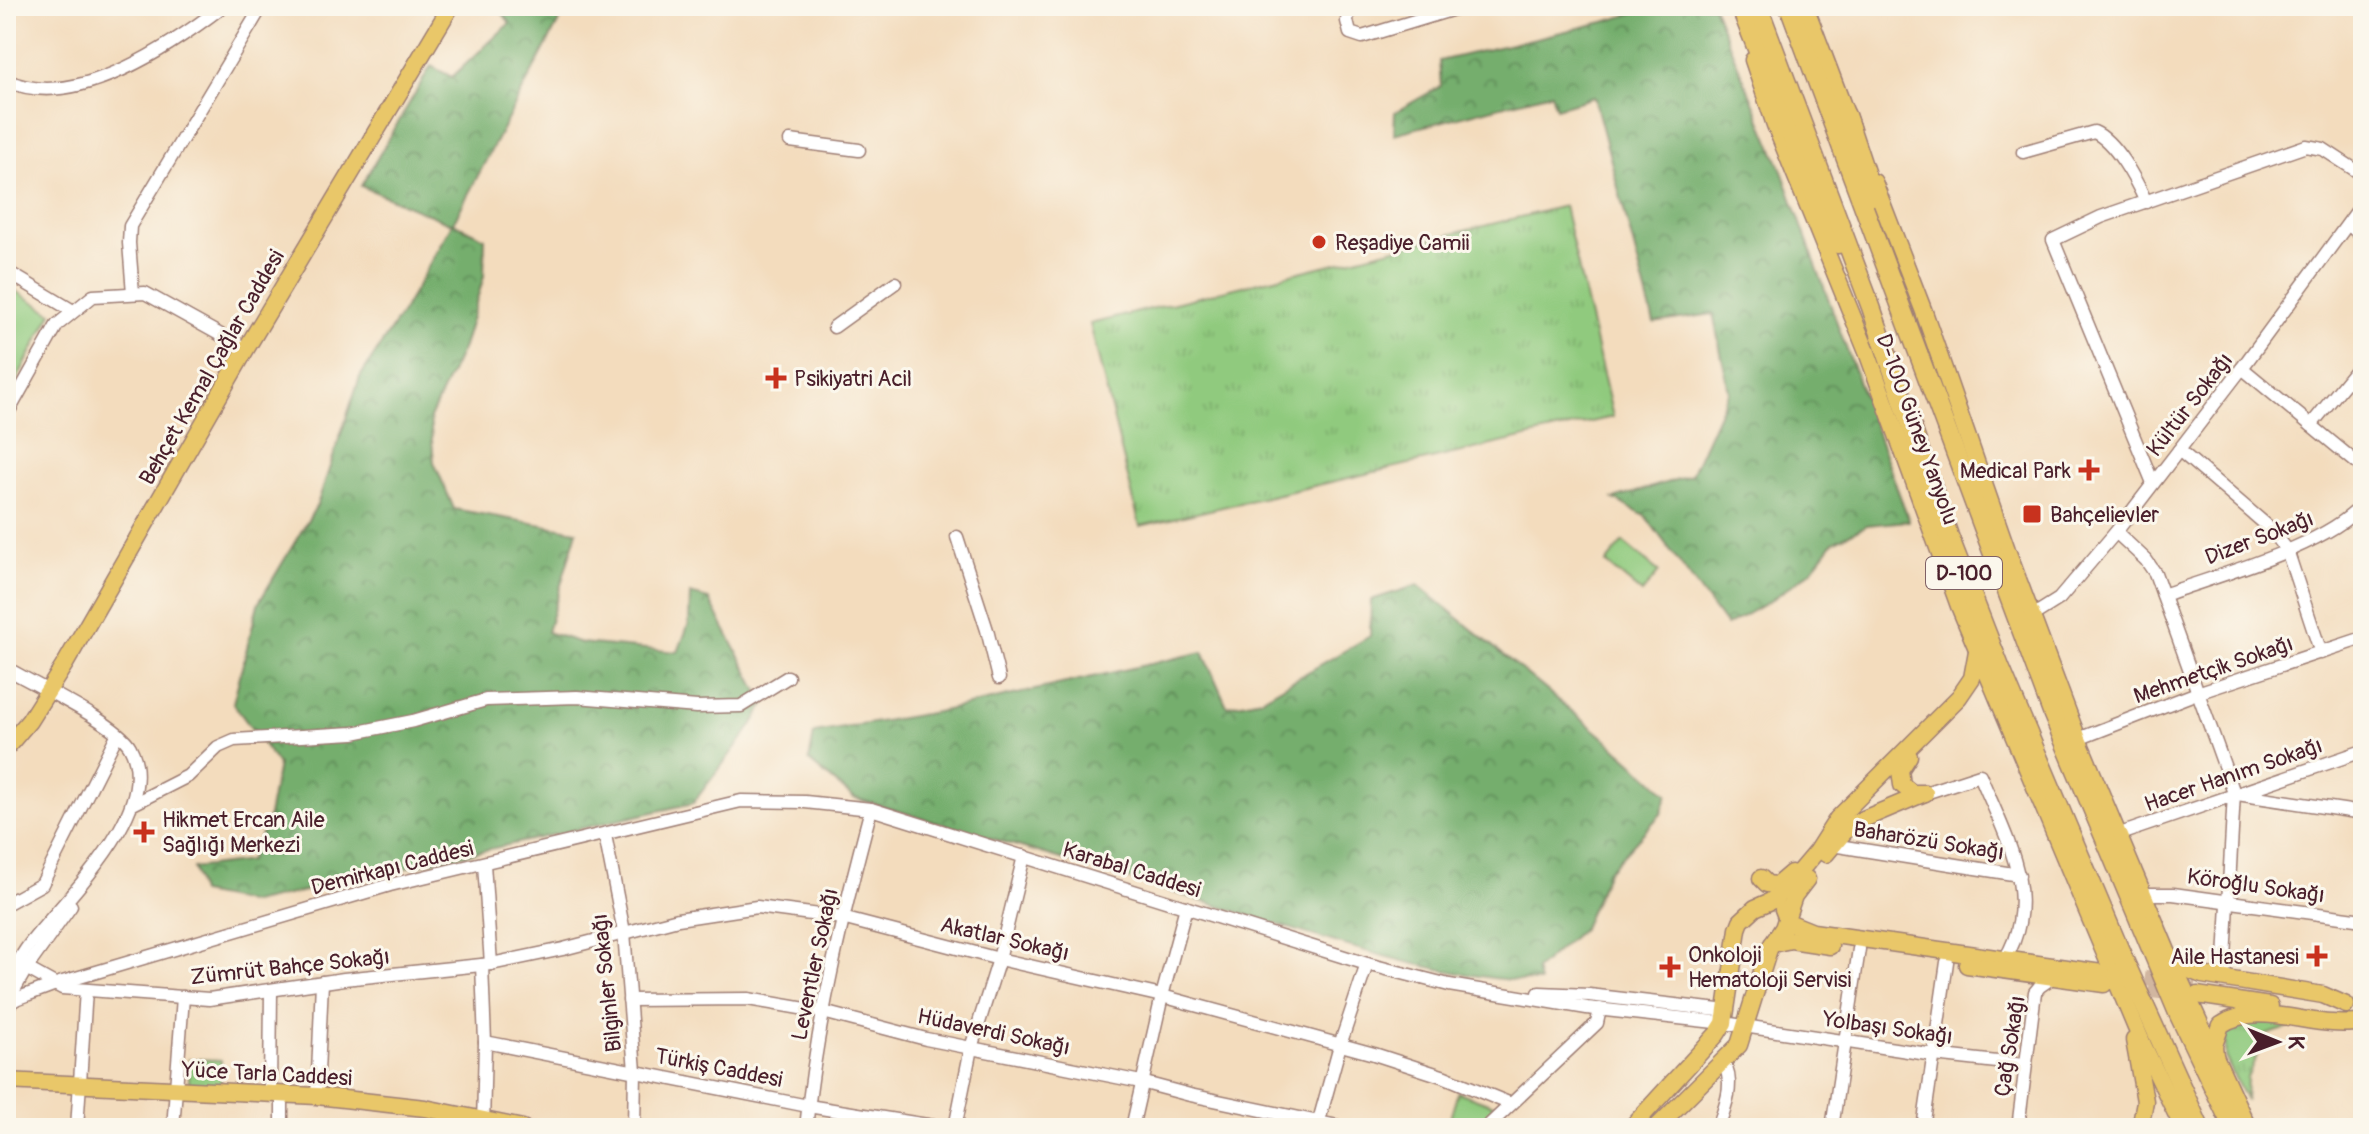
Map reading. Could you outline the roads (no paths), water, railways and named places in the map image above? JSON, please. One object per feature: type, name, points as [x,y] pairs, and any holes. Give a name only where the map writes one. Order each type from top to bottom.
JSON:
[{"type":"highway","points":[[1737,6],[1824,219],[1841,249],[1855,265]]},
{"type":"highway","name":"D-100","points":[[1758,6],[1855,265],[1949,536],[2000,667],[2129,973],[2200,1128]]},
{"type":"highway","name":"D-100","points":[[1789,6],[2058,728],[2178,1013],[2233,1128]]},
{"type":"highway","points":[[1846,115],[1856,152],[1926,349],[1931,386]]},
{"type":"main road","name":"Behçet Kemal Çağlar Caddesi","points":[[6,748],[47,693],[246,349],[451,6]]},
{"type":"main road","name":"D-100 Güney Yanyolu","points":[[1737,6],[1775,125],[1867,352],[1978,650],[2126,1003],[2183,1128]]},
{"type":"main road","points":[[1805,6],[1924,312],[2078,739],[2142,894],[2248,1128]]},
{"type":"main road","points":[[1925,793],[1912,793],[1905,789],[1899,775],[1903,763],[1972,678],[1978,650]]},
{"type":"main road","points":[[1631,1128],[1717,1034],[1726,1017],[1741,921],[1755,908],[1783,891],[1816,852],[1837,819],[1930,729]]},
{"type":"main road","points":[[1656,1128],[1739,1045],[1770,949],[1783,928],[1794,896],[1832,845],[1854,823],[1925,793]]},
{"type":"main road","points":[[1761,878],[1767,884],[1777,885],[1805,857],[1816,852]]},
{"type":"main road","points":[[1737,940],[1742,950],[1750,956],[1791,940],[2053,977],[2103,978],[2005,959],[1813,932],[1788,922],[1782,907],[1771,901]]},
{"type":"main road","points":[[2170,958],[2184,968],[2323,995],[2354,1006]]},
{"type":"main road","points":[[2354,1006],[2196,990],[2363,1021]]},
{"type":"main road","points":[[2126,1003],[2145,1101],[2140,1128]]},
{"type":"main road","points":[[2216,1057],[2214,1045],[2221,1025],[2238,1016],[2263,1015],[2330,1023],[2363,1021]]},
{"type":"main road","name":"Yüce Tarla Caddesi","points":[[6,1081],[317,1096],[523,1128]]},
{"type":"street","points":[[6,80],[45,89],[82,85],[127,67],[223,6]]},
{"type":"street","points":[[133,293],[130,226],[262,6]]},
{"type":"street","points":[[1349,6],[1347,21],[1350,33],[1362,37],[1464,6]]},
{"type":"street","points":[[2023,152],[2094,132],[2103,136],[2135,179],[2146,202]]},
{"type":"street","points":[[790,141],[859,150]]},
{"type":"street","points":[[2153,483],[2053,240],[2101,217],[2306,146],[2323,149],[2363,175]]},
{"type":"street","name":"Kültür Sokağı","points":[[2032,616],[2059,599],[2116,532],[2363,203]]},
{"type":"street","points":[[2348,224],[2363,237]]},
{"type":"street","points":[[6,277],[11,274],[73,311]]},
{"type":"street","points":[[834,327],[895,283]]},
{"type":"street","points":[[6,416],[57,325],[93,296],[145,293],[246,349]]},
{"type":"street","points":[[2311,425],[2363,361]]},
{"type":"street","points":[[2242,368],[2363,468]]},
{"type":"street","points":[[2179,450],[2271,529],[2287,550],[2321,653]]},
{"type":"street","name":"Dizer Sokağı","points":[[2163,595],[2287,550],[2342,524],[2363,504]]},
{"type":"street","points":[[2116,532],[2146,560],[2155,573],[2234,793],[2224,978]]},
{"type":"street","points":[[957,537],[999,678]]},
{"type":"street","name":"Mehmetçik Sokağı","points":[[2078,739],[2197,693],[2363,638]]},
{"type":"street","points":[[6,668],[107,725],[129,746],[136,768],[133,804],[87,879],[68,899],[19,967],[6,1005]]},
{"type":"street","points":[[133,804],[188,776],[218,747],[234,740],[353,733],[413,721],[486,700],[577,697],[697,707],[741,706],[788,677]]},
{"type":"street","points":[[6,904],[42,884],[117,735]]},
{"type":"street","name":"Hacer Hanım Sokağı","points":[[2117,835],[2363,751]]},
{"type":"street","points":[[1925,793],[1980,775],[2019,875],[2020,921],[2017,937],[2005,959]]},
{"type":"street","points":[[2234,793],[2363,813]]},
{"type":"street","name":"Karabal Caddesi","points":[[741,801],[805,802],[871,809],[1367,964],[1449,985],[1600,1009],[1726,1017]]},
{"type":"street","name":"Demirkapı Caddesi","points":[[6,1005],[56,984],[390,885],[741,801]]},
{"type":"street","name":"Leventler Sokağı","points":[[806,1128],[823,1012],[842,918],[871,809]]},
{"type":"street","name":"Bilginler Sokağı","points":[[605,835],[624,932],[635,1071],[634,1128]]},
{"type":"street","name":"Baharözü Sokağı","points":[[1832,845],[2019,875]]},
{"type":"street","points":[[955,1128],[971,1048],[999,959],[1024,856]]},
{"type":"street","points":[[483,1123],[484,864]]},
{"type":"street","name":"Köroğlu Sokağı","points":[[2142,894],[2173,894],[2363,920]]},
{"type":"street","name":"Akatlar Sokağı","points":[[486,964],[563,949],[714,912],[757,907],[842,918],[999,959],[1162,996],[1340,1045],[1445,1077],[1511,1104]]},
{"type":"street","points":[[1132,1128],[1186,907]]},
{"type":"street","points":[[1832,1128],[1859,949]]},
{"type":"street","points":[[1923,1128],[1947,962]]},
{"type":"street","name":"Zümrüt Bahçe Sokağı","points":[[56,984],[62,988],[209,999],[322,982],[486,964]]},
{"type":"street","points":[[1317,1124],[1367,964]]},
{"type":"street","points":[[19,967],[56,984]]},
{"type":"street","name":"Çağ Sokağı","points":[[2018,1128],[2035,992],[2053,977]]},
{"type":"street","points":[[12,982],[27,989],[40,990]]},
{"type":"street","points":[[317,1096],[322,982]]},
{"type":"street","points":[[77,1128],[86,990]]},
{"type":"street","points":[[271,991],[276,1093],[282,1128]]},
{"type":"street","name":"Karabal Caddesi","points":[[1508,993],[1597,996],[1726,1017],[1746,1027]]},
{"type":"street","points":[[173,1128],[183,997]]},
{"type":"street","name":"Hüdaverdi Sokağı","points":[[629,1000],[748,999],[823,1012],[971,1048],[1347,1128]]},
{"type":"street","points":[[1486,1128],[1597,1023],[1600,1009]]},
{"type":"street","name":"Yolbaşı Sokağı","points":[[1746,1027],[2024,1065]]},
{"type":"street","name":"Türkiş Caddesi","points":[[485,1042],[808,1106],[946,1128]]},
{"type":"street","points":[[1718,1128],[1730,1084],[1723,1062]]},
{"type":"tunnel","points":[[2121,975],[2195,984]]},
{"type":"tunnel","points":[[2125,987],[2178,993]]},
{"type":"place","name":"Reşadiye Camii","points":[[1319,242]]},
{"type":"place","name":"Psikiyatri Acil","points":[[776,378]]},
{"type":"place","name":"Medical Park","points":[[2089,470]]},
{"type":"place","name":"Bahçelievler","points":[[2032,514]]},
{"type":"place","name":"Hikmet Ercan Aile Sağlığı Merkezi","points":[[144,832]]},
{"type":"place","name":"Aile Hastanesi","points":[[2317,956]]},
{"type":"place","name":"Onkoloji Hematoloji Servisi","points":[[1670,967]]}]
